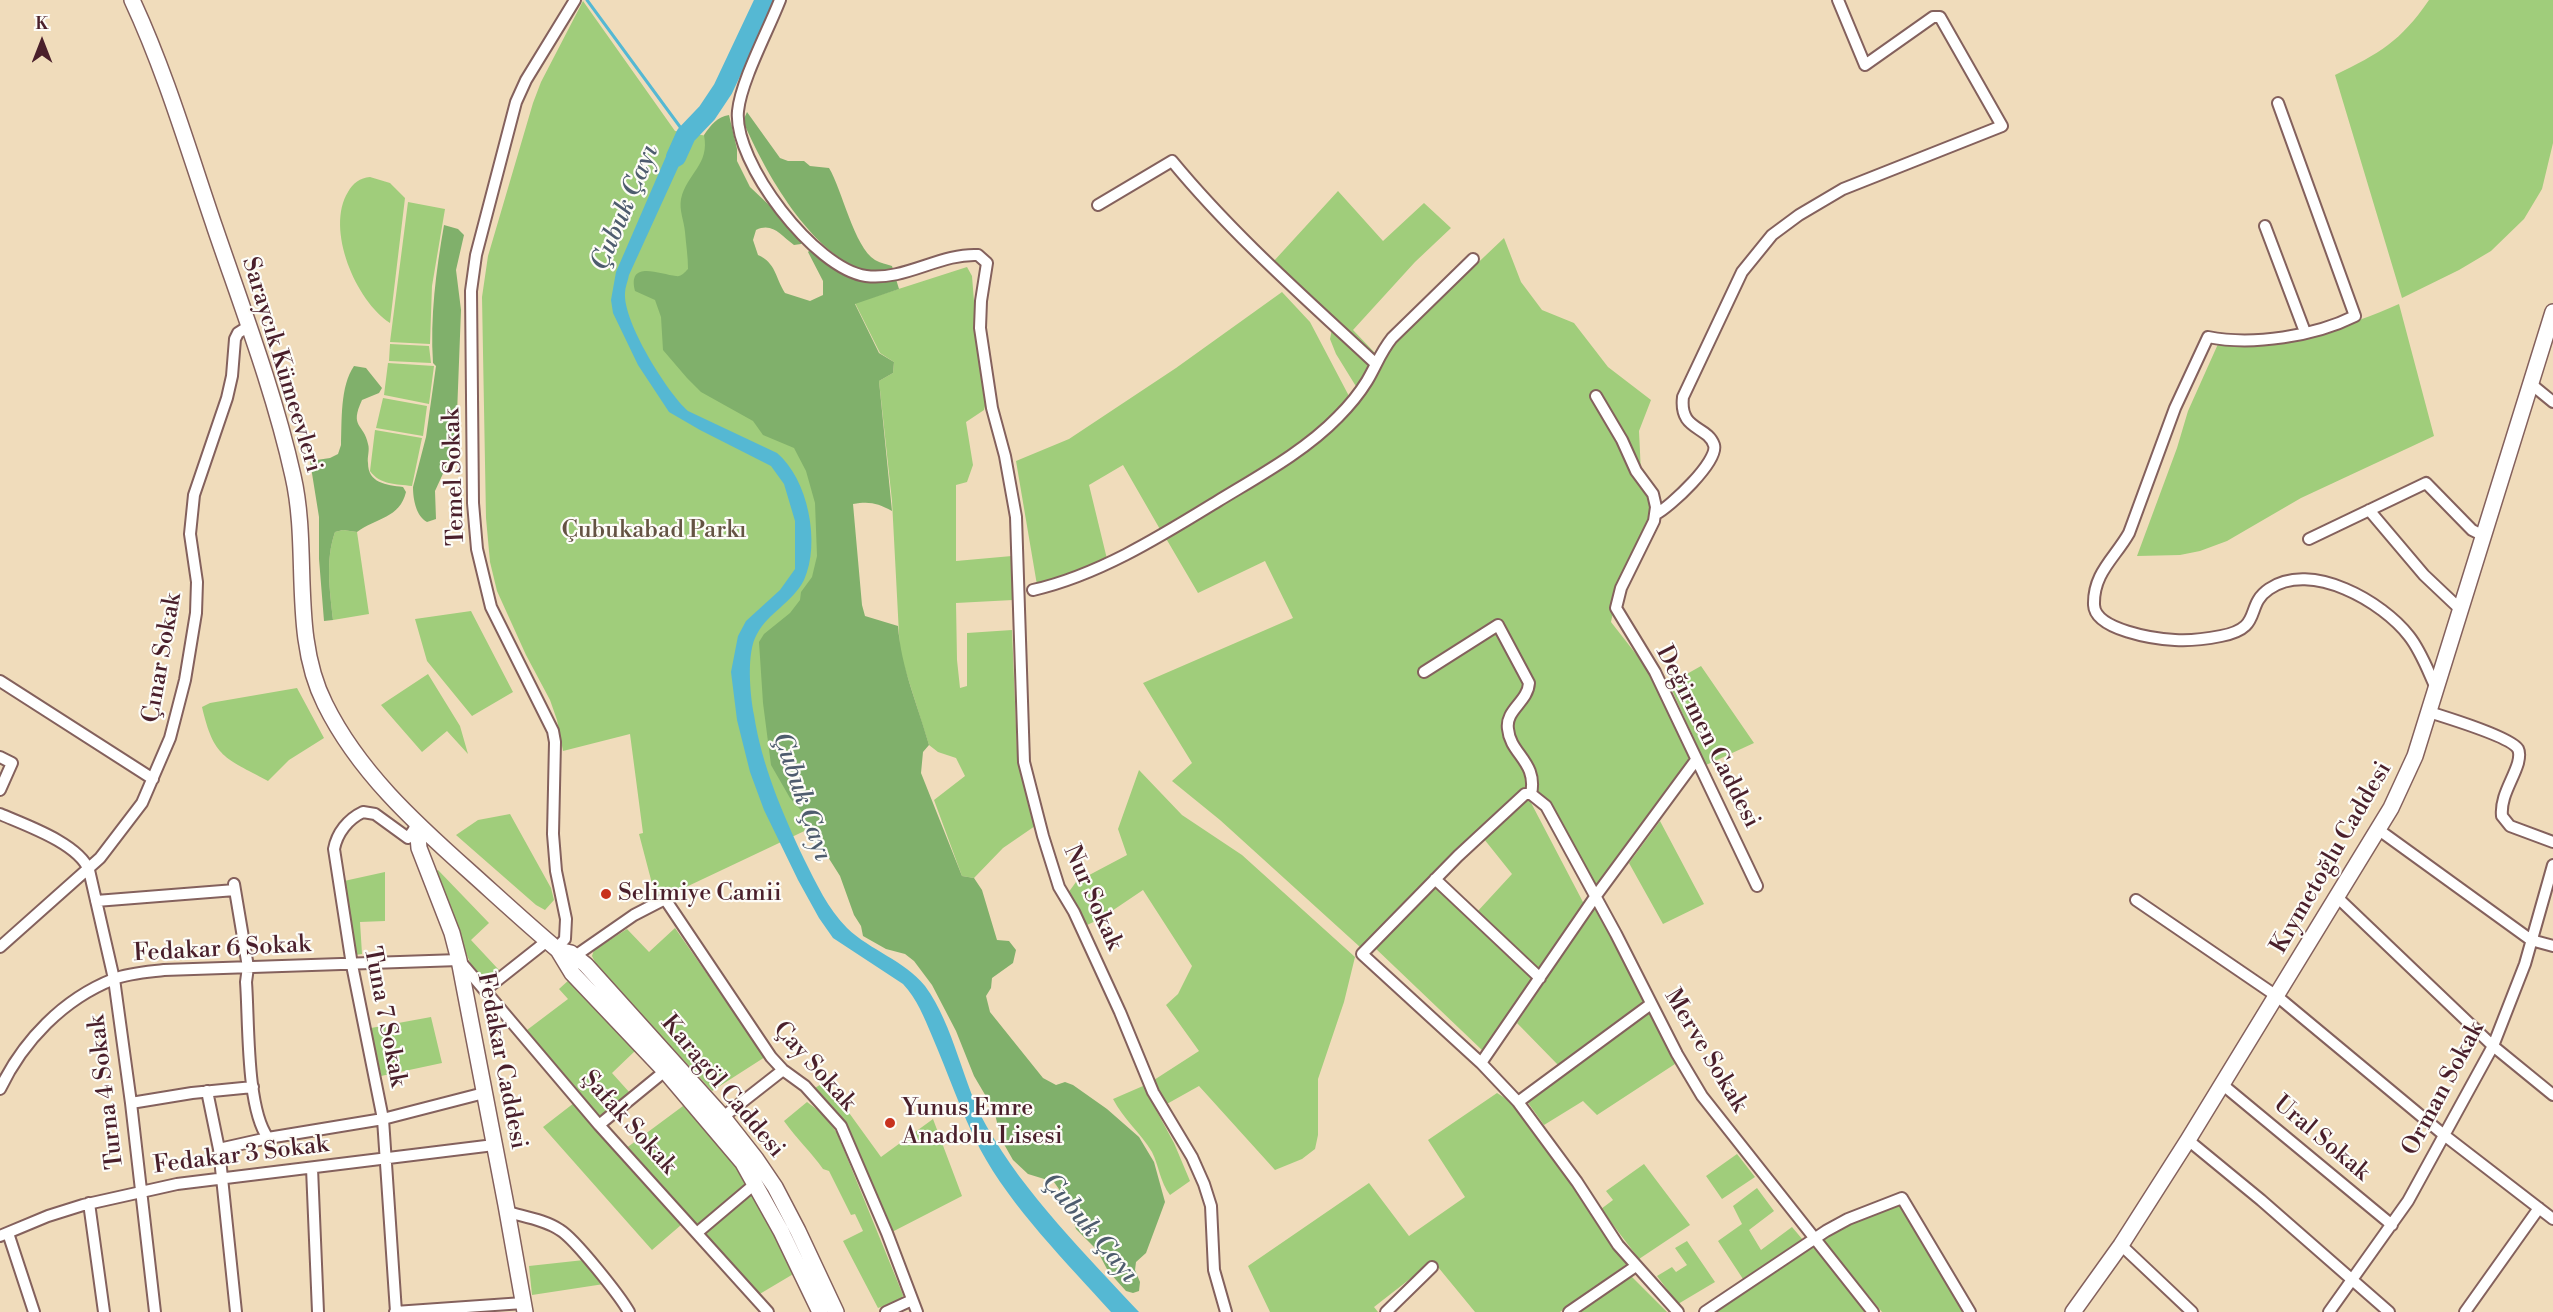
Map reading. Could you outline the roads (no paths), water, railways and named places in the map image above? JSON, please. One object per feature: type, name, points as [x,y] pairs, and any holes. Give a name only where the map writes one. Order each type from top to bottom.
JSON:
[{"type":"main road","name":"Saraycık Kümeevleri","points":[[132,0],[162,75],[272,396],[293,477],[298,506],[308,651],[317,687],[338,728],[352,749],[417,825],[553,946]]},
{"type":"main road","name":"Kıymetoğlu Caddesi","points":[[2073,1312],[2121,1245],[2278,997],[2379,830],[2410,767],[2553,312]]},
{"type":"main road","name":"Fedakar Caddesi","points":[[417,825],[419,849],[452,933],[459,960],[508,1212],[524,1308]]},
{"type":"main road","name":"Karagöl Caddesi","points":[[553,946],[575,956],[631,1014],[723,1117],[756,1158],[775,1187],[836,1312]]},
{"type":"main road","points":[[553,946],[572,973],[665,1071],[725,1140],[756,1183],[820,1312]]},
{"type":"street","name":"Nur Sokak","points":[[780,0],[739,103],[739,131],[757,173],[783,215],[818,249],[855,273],[866,276],[893,275],[960,256],[978,255],[984,258],[987,268],[981,301],[980,327],[992,408],[1005,456],[1016,518],[1022,746],[1038,816],[1059,887],[1074,912],[1153,1092],[1192,1157],[1204,1184],[1210,1206],[1214,1270],[1226,1312]]},
{"type":"street","points":[[1656,514],[1703,471],[1713,456],[1714,446],[1711,440],[1691,424],[1684,414],[1683,396],[1742,272],[1761,247],[1785,225],[1843,189],[2002,126],[1940,17],[1933,17],[1865,65],[1838,0]]},
{"type":"street","name":"Temel Sokak","points":[[553,946],[565,939],[566,919],[556,871],[553,834],[555,742],[553,730],[491,607],[475,532],[471,291],[476,255],[516,102],[526,80],[574,2]]},
{"type":"street","points":[[2278,103],[2355,316],[2334,326],[2251,340],[2208,337],[2175,408],[2129,533],[2120,548],[2102,569],[2096,589],[2094,610],[2103,622],[2111,626],[2148,636],[2178,641],[2204,639],[2245,628],[2261,596],[2269,589],[2295,580],[2324,582],[2370,600],[2396,622],[2418,650],[2436,688]]},
{"type":"street","points":[[1098,205],[1172,161],[1210,207],[1244,242],[1376,364]]},
{"type":"street","points":[[2265,225],[2305,332]]},
{"type":"street","points":[[1033,590],[1100,567],[1198,513],[1255,478],[1337,418],[1367,381],[1381,352],[1392,338],[1473,259]]},
{"type":"street","name":"Çınar Sokak","points":[[0,947],[89,870],[128,824],[153,779],[177,714],[196,613],[197,582],[190,534],[194,495],[227,398],[232,376],[235,339],[238,333],[249,326]]},
{"type":"street","points":[[2531,384],[2553,402]]},
{"type":"street","points":[[1596,396],[1622,440],[1636,471],[1653,494],[1656,514]]},
{"type":"street","points":[[2309,539],[2426,483],[2472,530],[2484,536]]},
{"type":"street","points":[[2369,510],[2424,575],[2461,610]]},
{"type":"street","name":"Değirmen Caddesi","points":[[1656,514],[1645,543],[1622,588],[1616,608],[1655,672],[1757,886]]},
{"type":"street","points":[[1424,672],[1498,625],[1528,679],[1528,692],[1511,714],[1508,729],[1533,777],[1531,794],[1525,794],[1435,879],[1362,954],[1480,1063],[1518,1102],[1571,1174],[1613,1238],[1678,1312]]},
{"type":"street","points":[[0,681],[153,779]]},
{"type":"street","points":[[2429,712],[2514,744],[2519,754],[2518,762],[2504,798],[2502,816],[2510,826],[2553,842]]},
{"type":"street","points":[[0,757],[12,763],[0,790]]},
{"type":"street","points":[[1480,1063],[1595,897],[1696,759]]},
{"type":"street","name":"Merve Sokak","points":[[1531,794],[1546,806],[1677,1054],[1709,1106],[1873,1312]]},
{"type":"street","name":"Tuna 7 Sokak","points":[[396,1312],[383,1119],[352,965],[334,855],[337,839],[346,825],[363,812],[375,814],[408,838],[417,825]]},
{"type":"street","points":[[0,814],[40,832],[81,856],[89,870]]},
{"type":"street","points":[[2379,830],[2531,940],[2553,946]]},
{"type":"street","name":"Orman Sokak","points":[[2329,1312],[2408,1201],[2493,1046],[2511,1004],[2553,865]]},
{"type":"street","name":"Turna 4 Sokak","points":[[89,870],[114,979],[131,1102],[139,1191],[155,1312]]},
{"type":"street","points":[[1435,879],[1540,978]]},
{"type":"street","points":[[96,901],[235,887],[248,967],[246,982],[253,1087],[259,1122],[268,1138]]},
{"type":"street","points":[[2338,898],[2493,1046],[2553,1095]]},
{"type":"street","name":"Çay Sokak","points":[[575,956],[634,915],[664,899],[771,1056],[783,1070],[805,1086],[840,1126],[862,1172],[917,1312]]},
{"type":"street","points":[[2136,900],[2278,997],[2444,1135],[2553,1219]]},
{"type":"street","points":[[485,990],[553,946]]},
{"type":"street","name":"Fedakar 6 Sokak","points":[[0,1089],[18,1058],[44,1026],[74,1001],[114,979],[164,970],[459,960]]},
{"type":"street","name":"Şafak Sokak","points":[[459,960],[599,1125],[768,1312]]},
{"type":"street","points":[[1518,1102],[1651,1004]]},
{"type":"street","points":[[723,1117],[783,1070]]},
{"type":"street","points":[[599,1125],[665,1071]]},
{"type":"street","name":"Ural Sokak","points":[[2223,1085],[2392,1225]]},
{"type":"street","points":[[131,1102],[253,1087]]},
{"type":"street","points":[[207,1091],[219,1149],[236,1312]]},
{"type":"street","name":"Fedakar 3 Sokak","points":[[219,1149],[268,1138],[383,1119],[484,1093]]},
{"type":"street","points":[[2188,1140],[2389,1312]]},
{"type":"street","name":"Fedakar 3 Sokak","points":[[4,1235],[48,1216],[139,1191],[222,1178],[494,1145]]},
{"type":"street","points":[[312,1168],[318,1312]]},
{"type":"street","points":[[698,1232],[756,1183]]},
{"type":"street","points":[[1705,1312],[1814,1238],[1848,1219],[1902,1198],[1970,1312]]},
{"type":"street","points":[[89,1203],[104,1312]]},
{"type":"street","points":[[2465,1312],[2539,1208]]},
{"type":"street","points":[[508,1212],[549,1224],[567,1234],[619,1296],[629,1312]]},
{"type":"street","points":[[4,1235],[34,1312]]},
{"type":"street","points":[[2121,1245],[2192,1312]]},
{"type":"street","points":[[1569,1312],[1636,1266]]},
{"type":"street","points":[[1386,1312],[1432,1267]]},
{"type":"street","points":[[886,1312],[912,1300]]},
{"type":"street","points":[[396,1312],[524,1308]]},
{"type":"water","points":[[677,131],[692,137],[629,275],[625,291],[626,306],[648,356],[679,402],[688,411],[777,453],[788,464],[804,495],[811,530],[809,565],[799,588],[767,620],[757,634],[750,662],[751,696],[758,734],[781,806],[813,877],[840,921],[856,936],[907,969],[925,986],[944,1019],[978,1110],[1002,1152],[1057,1223],[1139,1312],[1111,1312],[1041,1234],[1007,1192],[973,1135],[920,1008],[903,984],[833,938],[798,880],[764,810],[750,772],[737,720],[731,672],[738,636],[746,621],[780,590],[795,569],[795,521],[784,484],[771,466],[669,412],[638,365],[613,313],[611,300],[616,272]]},
{"type":"waterway","points":[[587,0],[686,135]]},
{"type":"waterway","name":"Çubuk Çayı","points":[[676,157],[686,135],[707,113],[723,89],[765,0]]},
{"type":"place","name":"Selimiye Camii","points":[[606,894]]},
{"type":"place","name":"Yunus Emre Anadolu Lisesi","points":[[890,1123]]},
{"type":"park label","name":"Çubukabad Parkı","points":[[654,531]]}]
